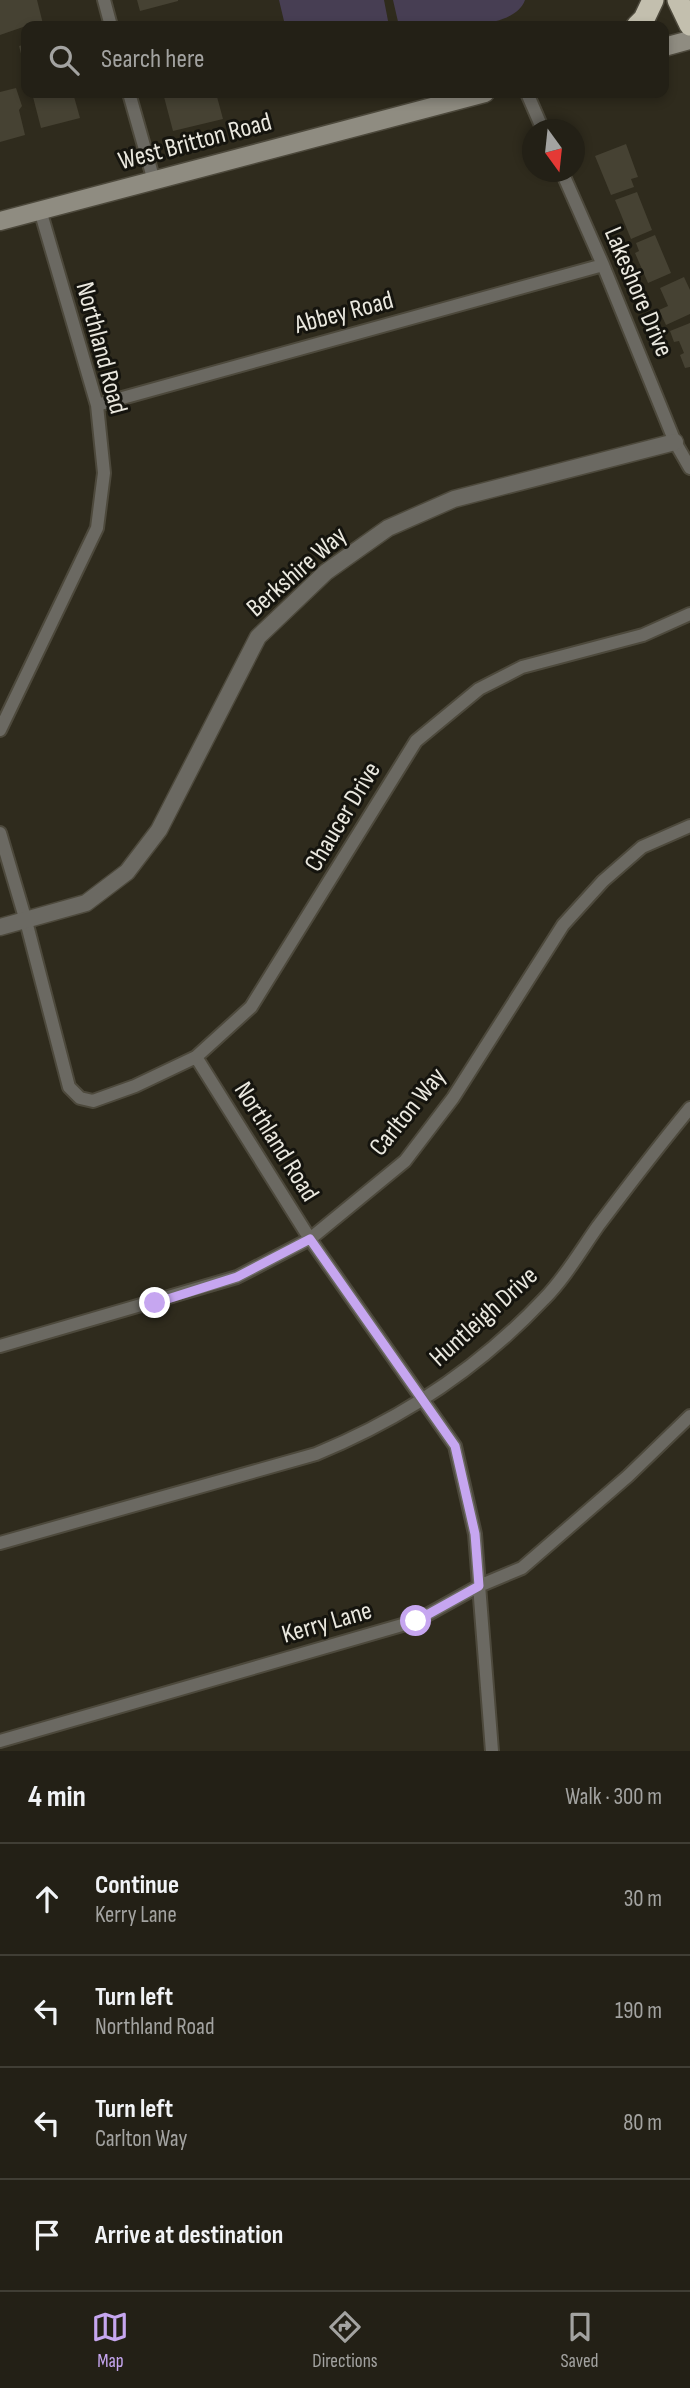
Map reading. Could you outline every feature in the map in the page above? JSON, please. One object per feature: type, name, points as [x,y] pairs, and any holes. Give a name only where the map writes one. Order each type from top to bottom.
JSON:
[{"type":"highway","points":[[642,21],[653,0]]},
{"type":"highway","points":[[678,0],[690,25]]},
{"type":"main road","points":[[669,46],[690,40]]},
{"type":"main road","name":"West Britton Road","points":[[0,221],[466,98]]},
{"type":"street","points":[[104,0],[110,21]]},
{"type":"street","points":[[131,98],[154,181]]},
{"type":"street","points":[[529,98],[538,119]]},
{"type":"street","name":"Lakeshore Drive","points":[[566,182],[675,442],[690,468]]},
{"type":"street","name":"Northland Road","points":[[0,730],[97,528],[104,473],[97,405],[40,210]]},
{"type":"street","name":"Abbey Road","points":[[97,405],[603,265]]},
{"type":"street","name":"Berkshire Way","points":[[0,927],[86,903],[127,872],[159,830],[258,637],[326,572],[388,528],[454,499],[675,442]]},
{"type":"street","name":"Chaucer Drive","points":[[26,920],[69,1087],[80,1098],[93,1101],[135,1086],[196,1057],[251,1007],[416,741],[480,689],[522,667],[643,635],[690,614]]},
{"type":"street","name":"Carlton Way","points":[[0,1346],[237,1277],[310,1239],[405,1161],[453,1098],[563,925],[603,881],[642,847],[690,826]]},
{"type":"street","points":[[0,833],[26,920]]},
{"type":"street","name":"Northland Road","points":[[196,1057],[310,1239],[455,1446],[475,1534],[492,1751]]},
{"type":"street","name":"Huntleigh Drive","points":[[0,1544],[316,1454],[357,1438],[422,1401],[485,1354],[546,1298],[636,1174],[690,1108]]},
{"type":"street","name":"Kerry Lane","points":[[0,1741],[416,1621],[479,1586],[522,1568],[628,1476],[690,1416]]},
{"type":"shaded area","points":[[279,0],[384,0],[388,21],[284,21]]},
{"type":"shaded area","points":[[393,0],[525,0],[517,11],[494,21],[398,21]]},
{"type":"building","points":[[0,0],[37,0],[42,21],[21,21],[21,28],[0,35]]},
{"type":"building","points":[[137,0],[178,0],[178,1],[140,11]]},
{"type":"building","points":[[16,88],[22,106],[19,110],[25,135],[0,142],[0,92]]},
{"type":"building","points":[[33,98],[74,98],[80,118],[41,128]]},
{"type":"building","points":[[164,98],[217,98],[223,119],[173,131]]},
{"type":"building","points":[[626,144],[638,177],[631,179],[634,187],[611,195],[595,156]]},
{"type":"building","points":[[637,192],[652,230],[631,239],[615,200]]},
{"type":"building","points":[[655,235],[671,273],[648,283],[635,253],[639,251],[636,243]]},
{"type":"building","points":[[684,277],[690,290],[690,314],[666,325],[659,310],[668,306],[660,288]]},
{"type":"building","points":[[690,323],[690,367],[685,368],[680,355],[684,353],[679,341],[674,342],[670,331]]},
{"type":"route","points":[[155,1303],[237,1277],[310,1239],[455,1446],[475,1534],[479,1586],[416,1621]]}]
